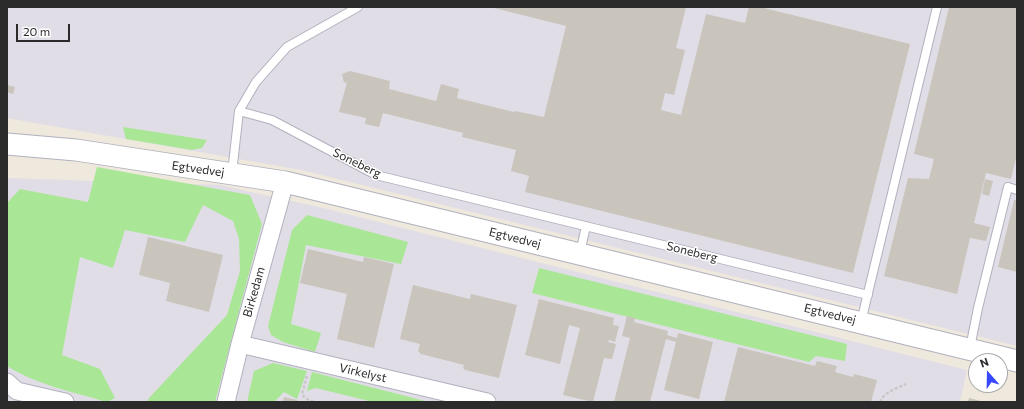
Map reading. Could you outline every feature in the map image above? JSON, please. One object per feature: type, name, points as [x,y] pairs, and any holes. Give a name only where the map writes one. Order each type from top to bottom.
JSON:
[{"type":"street","name":"Egtvedvej","points":[[7,144],[76,150],[285,182],[1017,361]]},
{"type":"street","name":"Birkedam","points":[[226,402],[240,344],[285,182]]},
{"type":"street","name":"Virkelyst","points":[[240,344],[487,402]]},
{"type":"street","points":[[7,382],[17,391],[65,402]]},
{"type":"lane","points":[[232,174],[239,111],[256,82],[287,47],[358,7]]},
{"type":"lane","points":[[861,322],[937,7]]},
{"type":"lane","name":"Soneberg","points":[[239,111],[272,120],[376,175],[868,295]]},
{"type":"lane","points":[[970,349],[978,308],[1008,187],[1017,190]]},
{"type":"lane","points":[[580,254],[586,226]]},
{"type":"path","points":[[312,361],[302,394],[305,398],[314,402]]},
{"type":"path","points":[[880,402],[882,397],[906,384]]},
{"type":"shaded area","points":[[7,7],[1017,7],[1017,346],[301,170],[7,118]]},
{"type":"shaded area","points":[[7,178],[219,185],[327,209],[967,370],[960,402],[7,402]]},
{"type":"green space","points":[[123,127],[207,140],[202,148],[192,150],[126,139]]},
{"type":"green space","points":[[97,167],[250,195],[262,224],[215,402],[147,402],[149,398],[227,315],[240,271],[239,239],[233,221],[203,205],[185,242],[125,230],[113,268],[80,257],[62,355],[100,369],[115,398],[107,402],[68,391],[30,378],[7,366],[7,203],[20,189],[88,202]]},
{"type":"green space","points":[[307,215],[408,242],[401,264],[306,245],[291,324],[321,333],[315,352],[283,342],[271,335],[268,326],[292,230]]},
{"type":"green space","points":[[539,268],[847,344],[845,361],[816,356],[809,362],[532,293]]},
{"type":"green space","points":[[273,363],[307,371],[297,399],[284,392],[274,402],[247,402],[254,371]]},
{"type":"green space","points":[[312,372],[429,402],[373,402],[316,388],[307,391]]},
{"type":"building","points":[[490,7],[686,7],[676,48],[685,50],[674,95],[665,93],[661,110],[681,115],[706,14],[745,23],[749,7],[760,7],[910,44],[853,273],[525,192],[529,176],[511,171],[516,150],[462,137],[463,133],[383,113],[379,127],[365,124],[366,118],[339,112],[347,82],[344,83],[342,74],[350,71],[390,81],[389,89],[436,101],[441,84],[459,89],[457,98],[514,112],[544,117],[566,26]]},
{"type":"building","points":[[949,7],[1017,8],[1017,154],[1011,179],[986,173],[974,223],[990,227],[986,241],[970,238],[957,294],[884,276],[908,178],[929,179],[934,159],[914,154]]},
{"type":"building","points":[[7,85],[15,87],[13,94],[7,92]]},
{"type":"building","points":[[985,179],[993,181],[989,196],[982,194]]},
{"type":"building","points":[[1014,200],[1017,200],[1017,272],[998,267]]},
{"type":"building","points":[[148,237],[223,255],[209,312],[166,301],[170,283],[139,275]]},
{"type":"building","points":[[308,249],[363,262],[364,257],[394,264],[374,348],[337,339],[347,294],[300,283]]},
{"type":"building","points":[[413,285],[470,299],[471,294],[517,305],[499,378],[465,370],[463,368],[464,365],[421,354],[418,351],[420,344],[400,339]]},
{"type":"building","points":[[539,299],[614,318],[613,325],[619,326],[615,342],[609,340],[608,342],[616,344],[612,359],[604,358],[593,402],[563,395],[580,328],[569,325],[560,364],[525,355]]},
{"type":"building","points":[[627,316],[635,318],[634,322],[668,331],[667,335],[677,338],[678,333],[713,342],[699,399],[664,390],[676,342],[666,339],[650,402],[614,402],[630,338],[622,336]]},
{"type":"building","points":[[738,347],[815,366],[817,361],[837,366],[835,372],[853,377],[854,374],[877,380],[871,402],[724,402]]},
{"type":"building","points":[[284,397],[297,400],[297,402],[283,402]]},
{"type":"building","points":[[969,398],[981,401],[981,402],[968,402]]}]
